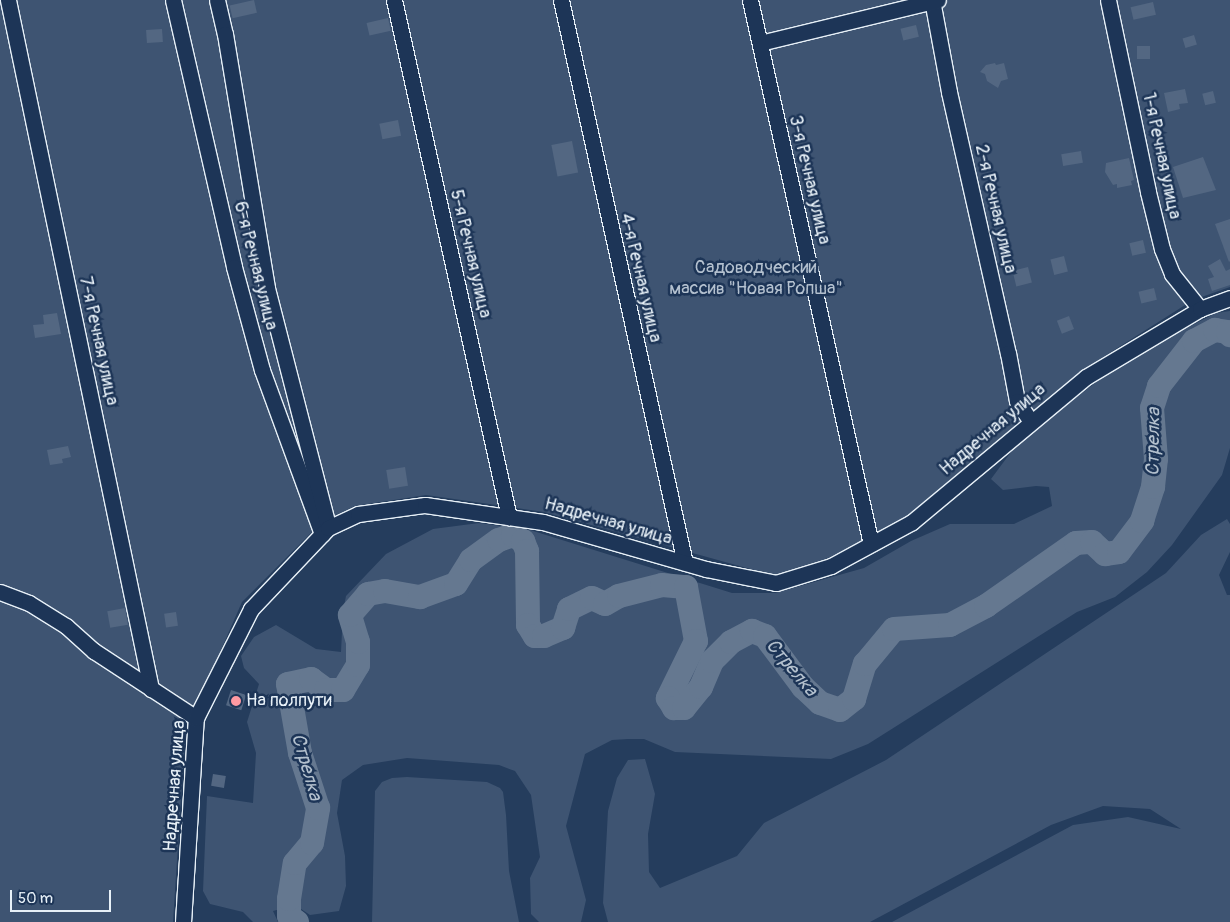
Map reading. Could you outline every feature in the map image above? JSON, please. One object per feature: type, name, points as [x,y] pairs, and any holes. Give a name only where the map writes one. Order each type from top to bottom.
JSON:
[{"type":"street","name":"7-я Речная улица","points":[[8,0],[151,689]]},
{"type":"street","name":"6-я Речная улица","points":[[173,0],[234,267],[259,360],[325,531]]},
{"type":"street","name":"6-я Речная улица","points":[[217,0],[225,34],[267,288],[325,531]]},
{"type":"street","name":"5-я Речная улица","points":[[394,0],[509,517]]},
{"type":"street","name":"4-я Речная улица","points":[[561,0],[685,563]]},
{"type":"street","name":"3-я Речная улица","points":[[750,0],[871,544]]},
{"type":"street","points":[[760,43],[934,0]]},
{"type":"street","name":"2-я Речная улица","points":[[934,0],[949,92],[1008,353],[1017,401],[1031,422]]},
{"type":"street","name":"1-я Речная улица","points":[[1108,0],[1162,249],[1172,274],[1200,309]]},
{"type":"street","name":"Надречная улица","points":[[183,922],[196,718],[251,609],[325,531],[358,514],[425,505],[543,522],[685,563],[776,583],[831,566],[912,522],[1086,377],[1200,309],[1230,298]]},
{"type":"street","points":[[0,592],[28,602],[66,626],[94,651],[196,718]]},
{"type":"green space","name":"Садоводческий массив \"Новая Ропша\"","points":[[0,0],[1230,0],[1230,287],[1193,300],[1081,371],[909,517],[828,558],[776,576],[544,512],[426,495],[355,506],[323,521],[242,602],[209,677],[186,722],[173,922],[0,922]]},
{"type":"green space","points":[[1230,311],[1230,448],[1222,475],[1172,545],[1147,572],[1115,597],[1077,612],[868,744],[831,759],[675,752],[644,739],[612,740],[585,754],[566,826],[586,900],[581,922],[539,922],[531,914],[530,878],[540,857],[531,795],[515,771],[499,765],[407,758],[363,765],[342,780],[337,813],[345,856],[346,886],[339,911],[310,915],[295,905],[273,911],[278,922],[253,922],[243,912],[210,904],[203,891],[207,796],[253,803],[256,753],[247,722],[259,684],[244,668],[241,656],[254,637],[276,625],[316,649],[341,652],[343,611],[346,596],[386,554],[433,529],[479,523],[530,530],[732,593],[775,593],[864,568],[911,541],[950,524],[1014,524],[1052,506],[1049,487],[1036,486],[1003,490],[991,479],[1017,444],[1100,379],[1163,340],[1216,313]]},
{"type":"green space","points":[[1227,519],[1230,524],[1230,552],[1219,575],[1227,595],[1230,595],[1230,922],[892,922],[1073,825],[1128,817],[1181,829],[1150,809],[1103,806],[1051,825],[870,922],[608,922],[603,903],[608,811],[617,778],[628,760],[645,759],[655,794],[648,834],[649,872],[660,888],[737,856],[764,823],[886,760],[1166,573],[1201,535]]},
{"type":"green space","points":[[407,777],[487,782],[500,788],[503,792],[506,815],[509,871],[519,922],[372,922],[375,791],[382,782],[392,778]]},
{"type":"building","points":[[254,0],[257,13],[233,18],[230,6]]},
{"type":"building","points":[[1153,2],[1156,15],[1134,20],[1131,7]]},
{"type":"building","points":[[388,18],[391,31],[369,36],[367,23]]},
{"type":"building","points":[[916,25],[919,37],[903,41],[900,29]]},
{"type":"building","points":[[162,29],[163,42],[147,43],[146,30]]},
{"type":"building","points":[[1194,35],[1197,45],[1185,48],[1183,39]]},
{"type":"building","points":[[1137,46],[1150,46],[1150,59],[1137,59]]},
{"type":"building","points":[[995,63],[996,65],[1004,63],[1008,79],[1001,81],[998,88],[987,81],[985,74],[980,72],[986,65]]},
{"type":"building","points":[[1185,89],[1188,103],[1179,104],[1180,109],[1168,112],[1164,93]]},
{"type":"building","points":[[1213,91],[1216,103],[1205,105],[1202,94]]},
{"type":"building","points":[[398,120],[401,136],[382,139],[379,124]]},
{"type":"building","points":[[572,141],[578,172],[557,176],[551,145]]},
{"type":"building","points":[[1081,151],[1083,163],[1063,166],[1061,154]]},
{"type":"building","points":[[1203,157],[1216,190],[1183,198],[1173,167]]},
{"type":"building","points":[[1129,158],[1134,180],[1131,181],[1132,185],[1117,188],[1117,184],[1113,185],[1105,172],[1106,163]]},
{"type":"building","points":[[1230,219],[1230,261],[1229,262],[1215,224]]},
{"type":"building","points":[[1143,240],[1146,253],[1132,256],[1129,243]]},
{"type":"building","points":[[1064,256],[1068,272],[1054,275],[1050,259]]},
{"type":"building","points":[[1220,259],[1226,271],[1230,269],[1230,285],[1212,291],[1208,279],[1214,277],[1208,266]]},
{"type":"building","points":[[1028,267],[1032,283],[1016,286],[1012,271]]},
{"type":"building","points":[[1154,288],[1157,300],[1141,304],[1138,292]]},
{"type":"building","points":[[57,313],[61,334],[35,338],[33,325],[44,324],[43,315]]},
{"type":"building","points":[[1069,316],[1074,329],[1062,334],[1057,321]]},
{"type":"building","points":[[68,446],[71,457],[62,459],[63,463],[50,465],[47,450]]},
{"type":"building","points":[[405,467],[408,486],[389,489],[386,470]]},
{"type":"building","points":[[125,608],[128,625],[110,628],[107,611]]},
{"type":"building","points":[[176,612],[178,626],[166,628],[164,614]]},
{"type":"building","points":[[231,690],[246,695],[241,710],[226,705]]},
{"type":"building","points":[[213,774],[226,776],[224,788],[211,786]]},
{"type":"waterway","name":"Стрелка","points":[[297,922],[289,916],[289,899],[295,863],[312,843],[318,808],[300,753],[288,684],[311,679],[326,690],[343,690],[358,665],[358,642],[350,615],[368,594],[385,591],[420,597],[456,584],[471,560],[499,540],[513,535],[523,541],[527,551],[528,625],[535,636],[544,636],[563,628],[569,609],[592,598],[605,604],[619,596],[662,585],[686,587],[696,641],[668,698],[674,708],[684,708],[701,687],[712,661],[731,642],[752,631],[765,636],[803,687],[820,703],[840,710],[854,699],[865,664],[894,629],[950,625],[986,606],[1076,543],[1092,542],[1105,554],[1119,552],[1142,521],[1153,487],[1156,459],[1152,408],[1159,386],[1194,341],[1215,330],[1228,332],[1230,335]]},
{"type":"place","name":"На полпути","points":[[236,701]]}]
